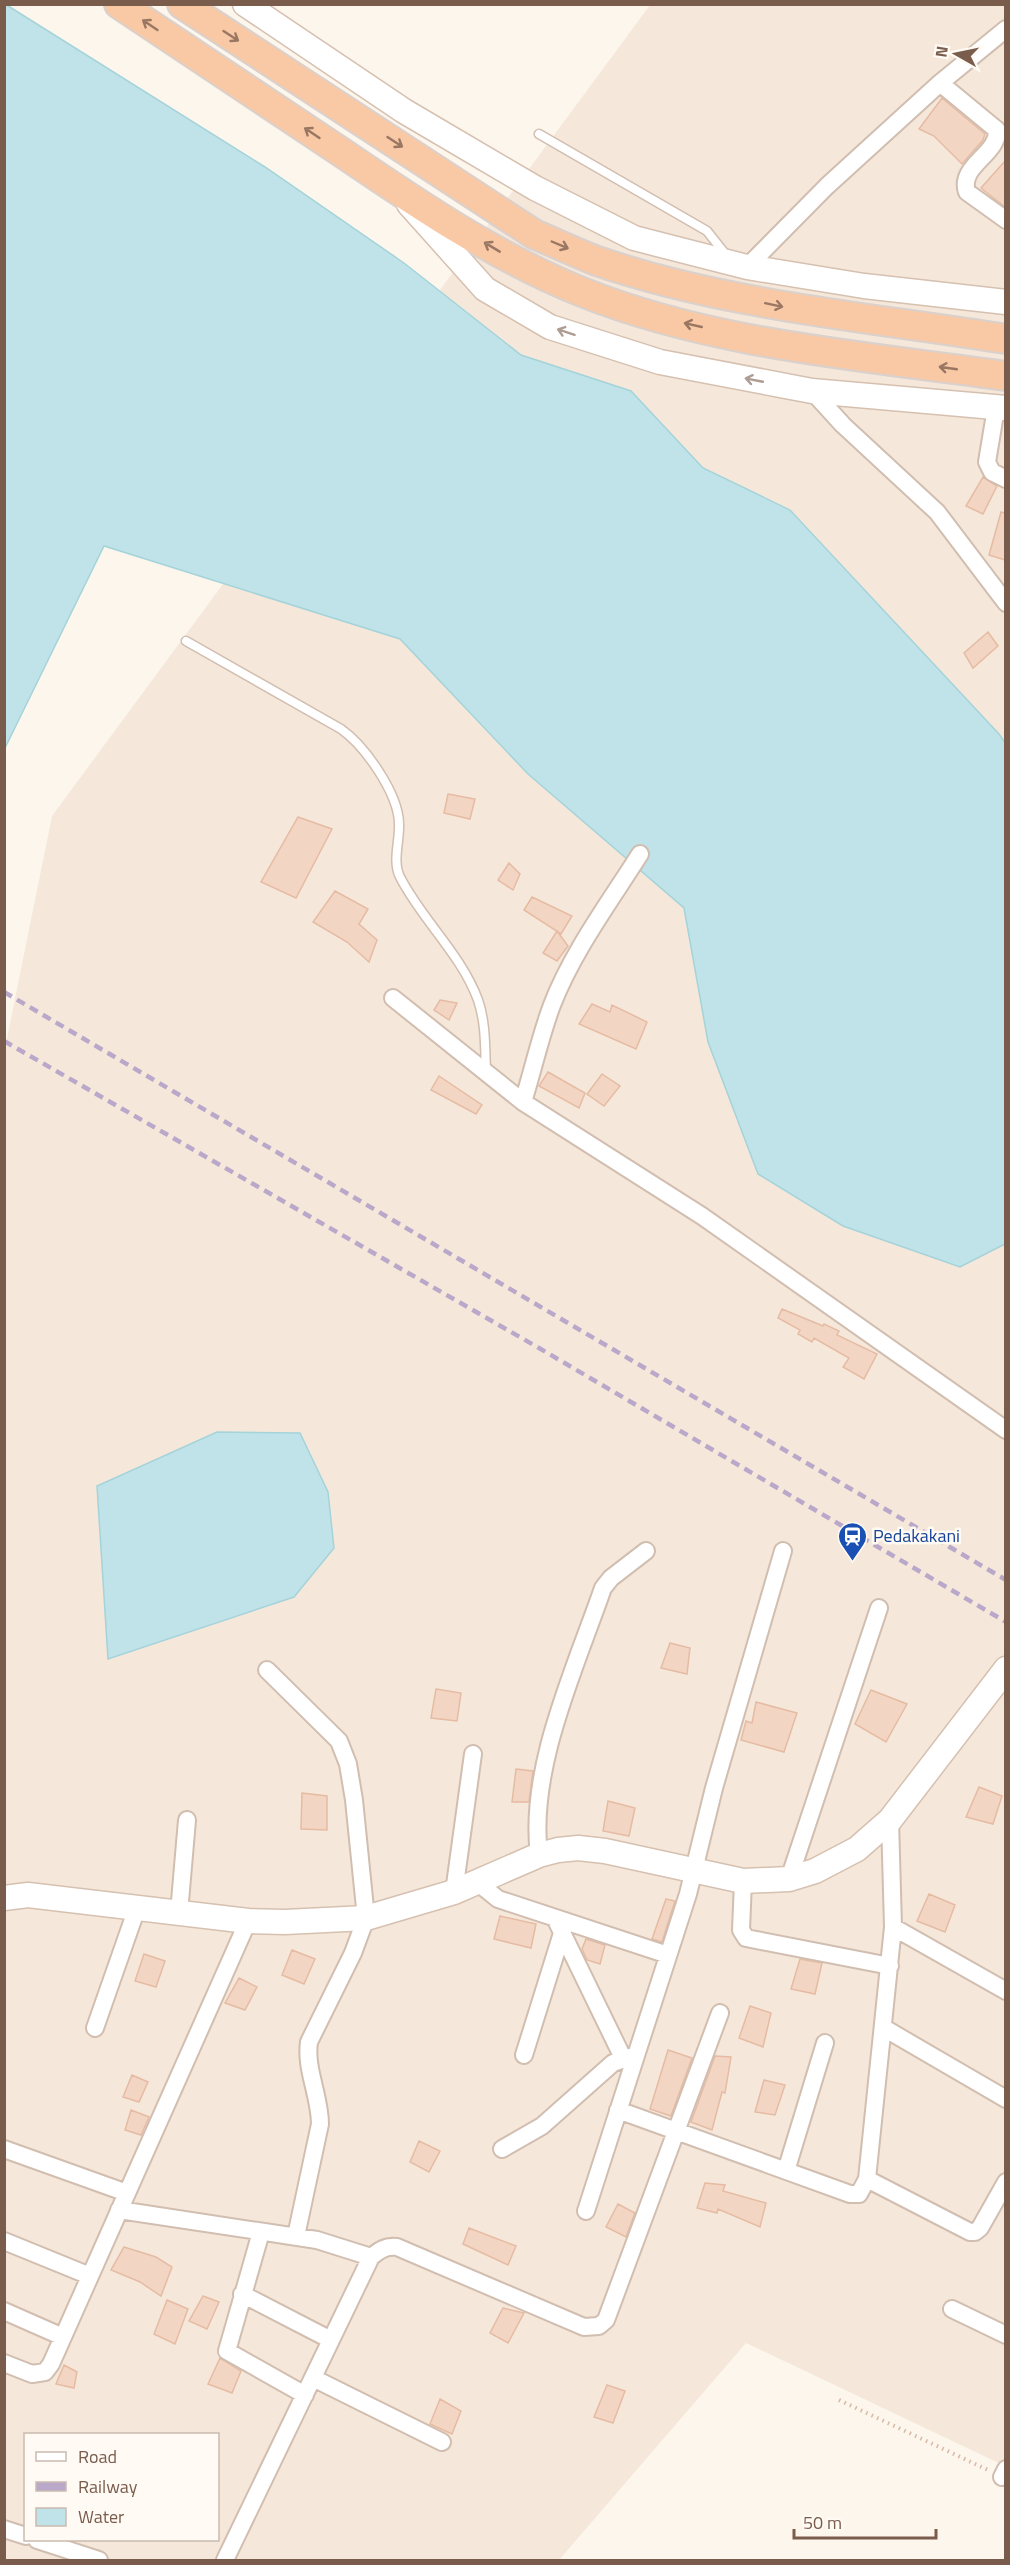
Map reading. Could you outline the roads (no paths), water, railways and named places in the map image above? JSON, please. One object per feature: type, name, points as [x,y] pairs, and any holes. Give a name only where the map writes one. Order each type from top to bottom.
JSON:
[{"type":"highway","points":[[118,4],[396,189],[521,264],[582,292],[649,315],[790,347],[1005,376]]},
{"type":"highway","points":[[182,4],[534,234],[596,260],[665,281],[797,309],[1005,339]]},
{"type":"main road","points":[[245,4],[404,111],[534,188],[634,238],[739,265],[864,286],[1005,302]]},
{"type":"main road","points":[[396,189],[485,289],[550,327],[660,362],[812,392],[1001,408]]},
{"type":"main road","points":[[4,1898],[28,1895],[248,1921],[285,1922],[366,1918],[454,1892],[539,1855],[578,1848],[743,1881],[789,1879],[834,1863],[857,1849],[890,1820],[1005,1669]]},
{"type":"street","points":[[739,265],[940,83],[1005,29]]},
{"type":"street","points":[[940,83],[997,130],[994,142],[968,176],[965,186],[967,192],[1005,220]]},
{"type":"street","points":[[812,392],[937,512],[1005,603]]},
{"type":"street","points":[[1001,408],[987,462],[992,472],[1005,479]]},
{"type":"street","points":[[523,1102],[552,1005],[569,968],[640,854]]},
{"type":"street","points":[[393,998],[523,1102],[702,1216],[1005,1430]]},
{"type":"street","points":[[539,1855],[536,1818],[546,1762],[556,1725],[603,1588],[646,1551]]},
{"type":"street","points":[[586,2211],[618,2110],[629,2056],[668,1955],[695,1871],[714,1788],[783,1551]]},
{"type":"street","points":[[789,1879],[879,1608]]},
{"type":"street","points":[[267,1670],[339,1741],[344,1751],[354,1800],[366,1918],[353,1953],[309,2042],[309,2058],[320,2110],[320,2124],[296,2236]]},
{"type":"street","points":[[454,1892],[473,1754]]},
{"type":"street","points":[[179,1913],[187,1820]]},
{"type":"street","points":[[618,2110],[677,2133],[855,2194],[863,2190],[867,2180],[893,1927],[890,1820]]},
{"type":"street","points":[[743,1881],[741,1930],[747,1938],[890,1966]]},
{"type":"street","points":[[477,1882],[498,1899],[559,1924],[668,1955]]},
{"type":"street","points":[[95,2028],[136,1908]]},
{"type":"street","points":[[4,2363],[32,2374],[45,2372],[51,2364],[248,1921]]},
{"type":"street","points":[[525,2055],[559,1924]]},
{"type":"street","points":[[559,1924],[629,2056]]},
{"type":"street","points":[[893,1927],[1005,1991]]},
{"type":"street","points":[[225,2560],[371,2257],[388,2246],[396,2247],[584,2327],[599,2326],[606,2320],[720,2013]]},
{"type":"street","points":[[884,2028],[1005,2099]]},
{"type":"street","points":[[786,2171],[825,2043]]},
{"type":"street","points":[[502,2149],[542,2126],[614,2063],[629,2056]]},
{"type":"street","points":[[4,2149],[127,2193]]},
{"type":"street","points":[[867,2180],[970,2232],[975,2232],[980,2228],[1005,2182]]},
{"type":"street","points":[[119,2210],[296,2236],[317,2240],[371,2257]]},
{"type":"street","points":[[261,2232],[227,2350],[304,2395]]},
{"type":"street","points":[[4,2241],[90,2276]]},
{"type":"street","points":[[243,2294],[331,2340]]},
{"type":"street","points":[[952,2309],[1005,2335]]},
{"type":"street","points":[[4,2311],[63,2337]]},
{"type":"street","points":[[313,2378],[442,2442]]},
{"type":"street","points":[[4,2529],[24,2535]]},
{"type":"street","points":[[38,2541],[56,2553],[99,2560]]},
{"type":"lane","points":[[539,134],[707,231],[739,265]]},
{"type":"lane","points":[[186,641],[341,729],[363,748],[397,805],[399,836],[396,862],[401,878],[456,958],[477,999],[483,1026],[486,1073]]},
{"type":"water","points":[[5,4],[265,167],[404,263],[521,355],[631,391],[703,468],[790,510],[999,734],[1006,744],[1005,1244],[960,1267],[843,1226],[758,1174],[708,1042],[684,908],[528,774],[400,639],[104,546],[5,748]]},
{"type":"water","points":[[217,1432],[300,1433],[328,1492],[334,1548],[294,1597],[108,1659],[97,1486]]},
{"type":"railway","points":[[4,992],[1006,1580]]},
{"type":"railway","points":[[4,1041],[539,1348],[1006,1622]]},
{"type":"place","name":"Pedakakani","points":[[852,1562]]}]
